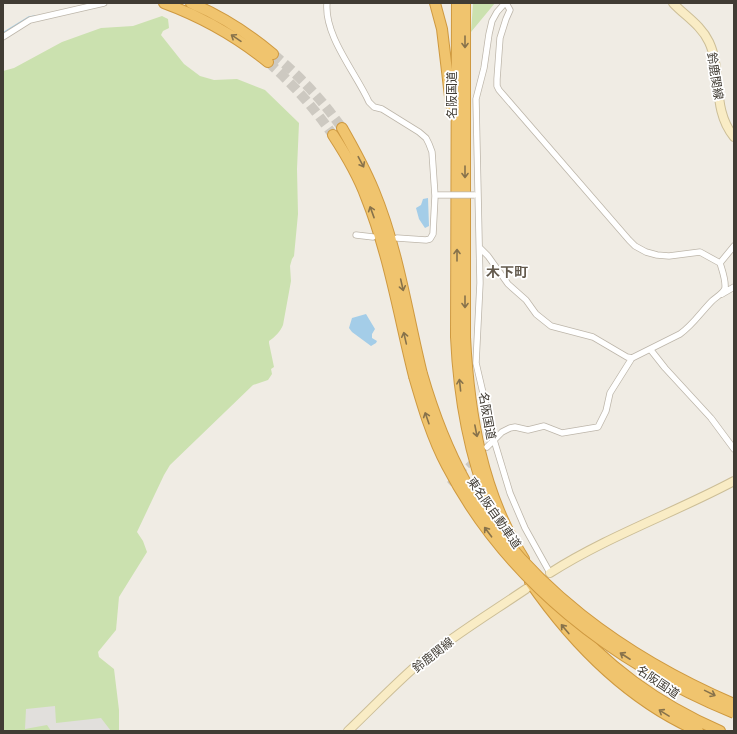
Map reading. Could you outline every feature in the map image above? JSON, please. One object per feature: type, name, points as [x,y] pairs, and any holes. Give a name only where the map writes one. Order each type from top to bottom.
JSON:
[{"type":"highway","points":[[164,3],[217,26],[252,49],[271,58],[235,26],[223,18],[191,3]]},
{"type":"highway","points":[[435,3],[442,29],[457,161]]},
{"type":"highway","name":"名阪国道","points":[[457,3],[456,337],[464,420],[475,467],[492,514],[504,539],[530,583],[574,639],[606,670],[664,713],[696,728],[720,731]]},
{"type":"highway","name":"名阪国道","points":[[465,3],[466,337],[469,392],[484,466],[500,510],[522,555],[550,597],[565,616],[598,651],[635,682],[696,728]]},
{"type":"highway","name":"東名阪自動車道","points":[[338,132],[374,215],[418,375],[427,420],[436,443],[459,489],[488,533],[520,570],[554,604],[576,622],[618,651],[670,683],[734,713]]},
{"type":"highway","name":"東名阪自動車道","points":[[418,375],[445,440],[467,484],[496,528],[525,563],[562,598],[617,640],[674,675],[734,704]]},
{"type":"highway","points":[[696,728],[730,731]]},
{"type":"main road","name":"鈴鹿関線","points":[[673,3],[699,27],[709,42],[714,59],[719,103],[724,119],[733,134]]},
{"type":"main road","points":[[550,573],[568,562],[734,481]]},
{"type":"main road","name":"鈴鹿関線","points":[[348,731],[418,665],[448,642],[526,589]]},
{"type":"street","points":[[3,38],[30,20],[104,3]]},
{"type":"street","points":[[327,3],[328,22],[334,38],[369,102],[374,107],[382,109],[419,132],[426,138],[432,152],[437,196],[434,229],[430,239],[397,238]]},
{"type":"street","points":[[487,447],[494,440],[502,432],[515,426],[528,430],[544,426],[562,433],[598,427],[606,411],[610,393],[632,358],[686,330],[724,291],[725,288],[720,263],[700,252],[669,256],[657,255],[646,252],[635,246],[618,229],[499,90],[497,86],[497,79],[500,38],[510,10],[505,3],[496,12],[492,21],[484,68],[476,99],[476,195],[480,248],[480,290],[476,363],[494,440],[510,493],[525,528],[550,573]]},
{"type":"street","points":[[437,196],[476,195]]},
{"type":"street","points":[[356,235],[373,236]]},
{"type":"street","points":[[720,263],[734,246]]},
{"type":"street","points":[[480,248],[488,256],[508,284],[526,300],[536,314],[551,326],[593,337],[627,357],[632,358]]},
{"type":"street","points":[[720,294],[723,294],[734,287]]},
{"type":"street","points":[[650,349],[665,368],[711,418],[734,449]]},
{"type":"green space","points":[[473,3],[495,3],[471,32]]},
{"type":"green space","points":[[162,16],[168,19],[169,28],[163,31],[161,35],[184,64],[200,76],[214,80],[237,79],[265,90],[299,123],[297,169],[298,214],[294,256],[290,266],[291,281],[283,325],[278,334],[269,341],[274,367],[271,369],[272,374],[268,380],[253,385],[170,465],[137,532],[143,541],[147,552],[119,597],[116,630],[98,652],[99,657],[114,669],[119,710],[119,731],[3,731],[3,71],[14,68],[62,42],[101,28],[133,26]]},
{"type":"shaded area","points":[[55,706],[56,723],[101,718],[111,731],[51,731],[47,725],[25,729],[26,709]]},
{"type":"water","points":[[428,198],[429,226],[425,228],[419,219],[416,208],[421,205],[423,199]]},
{"type":"water","points":[[366,314],[375,329],[372,334],[372,338],[377,341],[371,346],[349,328],[352,318]]},
{"type":"waterway","points":[[3,33],[29,17],[35,16]]},
{"type":"tunnel","points":[[273,54],[310,89],[342,128]]},
{"type":"tunnel","points":[[268,62],[303,97],[333,135]]},
{"type":"tunnel","points":[[449,484],[487,447]]},
{"type":"district","name":"木下町","points":[[507,272]]}]
